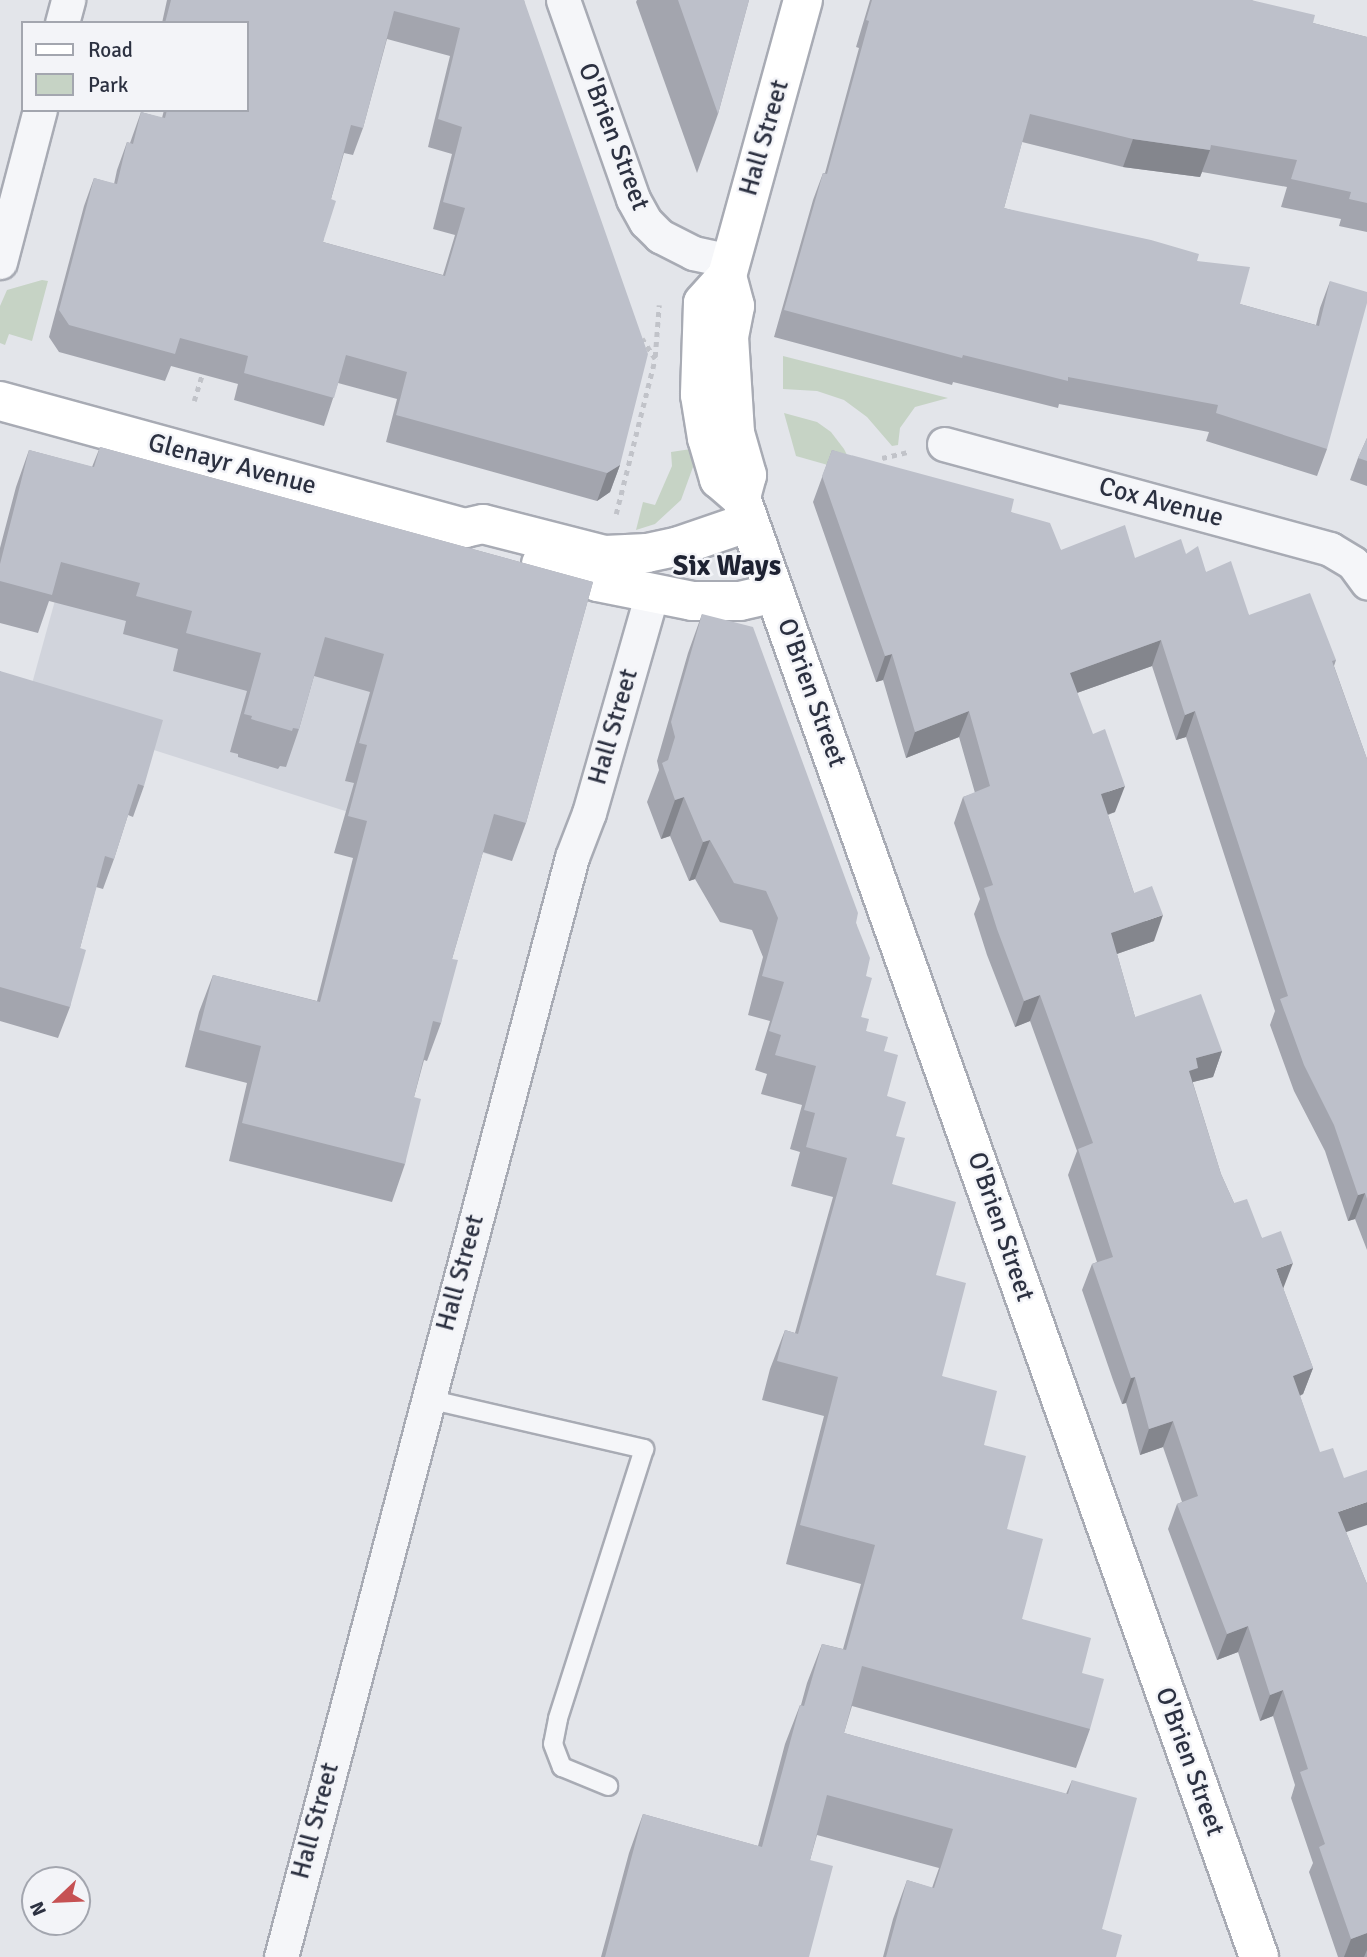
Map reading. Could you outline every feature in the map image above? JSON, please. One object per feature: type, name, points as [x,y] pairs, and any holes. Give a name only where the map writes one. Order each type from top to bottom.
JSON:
[{"type":"street","points":[[63,21],[68,0]]},
{"type":"street","name":"O'Brien Street","points":[[563,0],[633,199],[646,222],[675,244],[729,268],[735,306],[729,337],[735,433],[747,475],[745,510],[840,771],[1259,1957]]},
{"type":"street","name":"Hall Street","points":[[729,268],[803,0]]},
{"type":"street","points":[[0,262],[39,112]]},
{"type":"street","name":"Glenayr Avenue","points":[[1,405],[465,528],[483,524],[605,555],[679,547],[745,510]]},
{"type":"street","name":"Cox Avenue","points":[[944,444],[1330,549],[1353,563],[1367,582]]},
{"type":"street","name":"Glenayr Avenue","points":[[465,528],[478,544],[598,582],[692,601],[740,601],[774,593]]},
{"type":"street","name":"Hall Street","points":[[281,1957],[572,857],[589,813],[652,593]]},
{"type":"lane","points":[[428,1399],[644,1449],[558,1719],[553,1744],[562,1767],[608,1786]]},
{"type":"path","points":[[614,522],[655,359],[636,329]]},
{"type":"path","points":[[194,401],[202,374]]},
{"type":"shaded area","points":[[72,539],[579,620],[512,861],[427,837],[25,709]]},
{"type":"green space","points":[[42,280],[48,281],[32,341],[9,334],[5,345],[0,343],[0,306],[7,290]]},
{"type":"green space","points":[[783,356],[948,398],[915,407],[900,428],[898,445],[892,446],[867,417],[844,400],[817,391],[783,389]]},
{"type":"green space","points":[[784,413],[817,422],[831,432],[844,449],[856,473],[796,456]]},
{"type":"green space","points":[[691,449],[693,467],[681,500],[655,524],[636,530],[643,502],[655,505],[672,466],[671,452]]},
{"type":"building","points":[[171,0],[524,0],[648,354],[620,465],[607,473],[396,415],[407,372],[346,355],[334,398],[244,373],[248,356],[180,338],[175,354],[69,325],[59,310],[94,178],[117,184],[127,142],[133,144],[141,112],[165,118],[166,112],[248,112],[248,21],[166,21]],"holes":[[[394,11],[460,28],[438,119],[462,127],[443,202],[465,208],[445,276],[323,242],[336,201],[331,199],[351,125],[363,128]]]},
{"type":"building","points":[[678,0],[749,0],[718,114]]},
{"type":"building","points":[[872,0],[1251,0],[1315,15],[1313,23],[1367,37],[1367,203],[1349,199],[1351,192],[1291,179],[1297,160],[1211,145],[1210,150],[1133,139],[1030,114],[1004,208],[1151,240],[1199,254],[1197,261],[1250,267],[1240,304],[1319,326],[1330,281],[1367,292],[1367,303],[1327,449],[1216,413],[1218,405],[1068,377],[1068,381],[963,355],[962,358],[784,310],[823,173],[827,174],[869,21],[866,20]]},
{"type":"building","points":[[1367,438],[1367,461],[1358,458]]},
{"type":"building","points":[[100,447],[593,582],[526,823],[494,814],[452,959],[458,960],[441,1023],[433,1021],[414,1097],[421,1099],[405,1164],[242,1123],[261,1046],[199,1030],[213,975],[320,1002],[367,821],[348,816],[367,745],[359,743],[384,654],[325,637],[299,729],[293,728],[292,731],[251,719],[252,716],[244,714],[261,653],[186,633],[192,611],[136,596],[140,583],[61,562],[52,595],[0,581],[0,564],[29,450],[94,467]]},
{"type":"building","points":[[832,450],[1014,499],[1011,512],[1050,523],[1061,550],[1125,525],[1135,558],[1181,539],[1186,554],[1198,546],[1206,572],[1231,561],[1249,615],[1310,593],[1336,660],[1332,661],[1367,759],[1367,1199],[1365,1193],[1358,1195],[1334,1125],[1304,1065],[1280,999],[1288,996],[1195,711],[1185,715],[1161,640],[1070,673],[1093,734],[1105,729],[1125,786],[1101,794],[1134,893],[1152,886],[1163,915],[1111,933],[1135,1017],[1201,994],[1222,1051],[1196,1058],[1198,1068],[1189,1071],[1221,1174],[1234,1203],[1247,1199],[1262,1238],[1281,1231],[1293,1263],[1276,1269],[1313,1368],[1293,1376],[1320,1452],[1333,1448],[1344,1478],[1367,1470],[1367,1502],[1338,1512],[1367,1584],[1367,1933],[1351,1939],[1319,1847],[1325,1844],[1300,1772],[1308,1769],[1283,1690],[1270,1695],[1248,1626],[1227,1634],[1177,1504],[1198,1496],[1173,1421],[1149,1429],[1135,1377],[1131,1378],[1092,1264],[1113,1257],[1078,1149],[1093,1143],[1040,995],[1024,1001],[984,888],[993,885],[963,797],[990,786],[969,711],[915,732],[892,654],[885,656],[822,476]]},
{"type":"building","points":[[702,614],[753,627],[858,913],[856,923],[870,958],[866,976],[872,978],[861,1017],[869,1019],[866,1031],[888,1037],[884,1051],[898,1055],[887,1096],[906,1102],[896,1136],[905,1138],[892,1184],[956,1202],[936,1275],[966,1283],[942,1376],[997,1391],[984,1445],[1026,1456],[1007,1529],[1043,1539],[1022,1619],[1091,1638],[1082,1673],[1104,1679],[1090,1729],[862,1666],[844,1733],[1068,1794],[1072,1780],[1137,1798],[1102,1929],[1122,1935],[1116,1957],[886,1957],[907,1880],[934,1888],[953,1829],[827,1795],[810,1860],[833,1866],[809,1957],[605,1957],[643,1814],[762,1847],[800,1705],[804,1706],[822,1644],[846,1650],[875,1545],[800,1525],[838,1377],[777,1361],[785,1330],[798,1334],[847,1158],[806,1147],[815,1113],[804,1110],[816,1066],[775,1055],[781,1035],[769,1031],[784,982],[762,976],[778,918],[766,891],[734,883],[710,840],[703,842],[684,797],[675,800],[662,763],[668,760],[675,737],[671,722]]},
{"type":"building","points":[[0,671],[163,720],[144,786],[138,784],[114,859],[105,856],[80,948],[86,950],[70,1007],[0,987]]},
{"type":"district","name":"Six Ways","points":[[727,566]]}]
